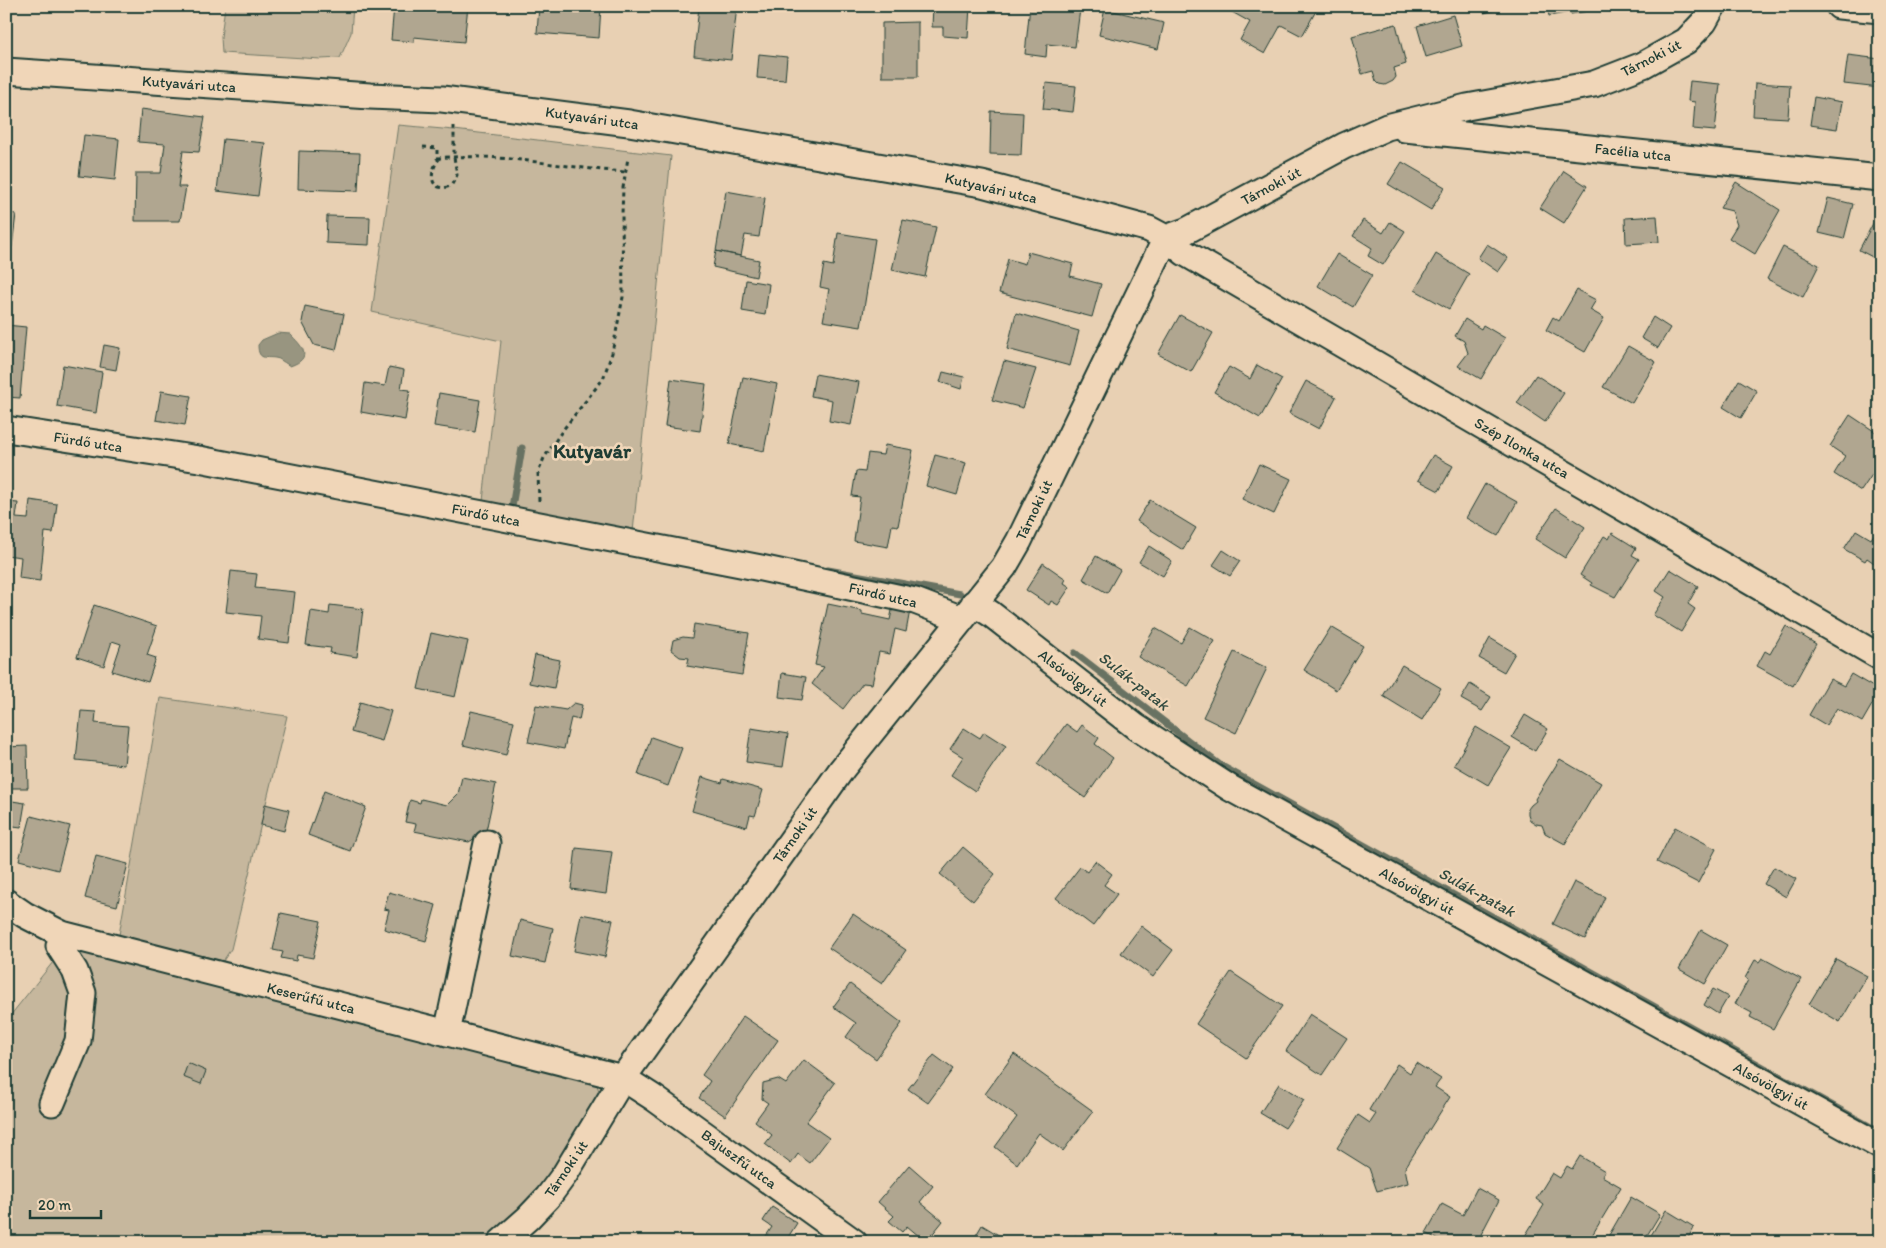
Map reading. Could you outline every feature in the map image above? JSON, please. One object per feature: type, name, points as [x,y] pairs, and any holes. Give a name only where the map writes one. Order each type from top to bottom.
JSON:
[{"type":"street","name":"Tárnoki út","points":[[501,1242],[548,1197],[565,1174],[623,1078],[842,769],[1004,567],[1020,541],[1166,238],[1186,231],[1344,146],[1387,127],[1467,106],[1594,84],[1619,75],[1651,61],[1686,41],[1704,22],[1713,6]]},
{"type":"street","points":[[1839,6],[1880,10]]},
{"type":"street","name":"Kutyavári utca","points":[[6,71],[370,96],[442,99],[629,123],[982,184],[1149,229],[1166,238]]},
{"type":"street","name":"Facélia utca","points":[[1387,127],[1880,178]]},
{"type":"street","name":"Szép Ilonka utca","points":[[1166,238],[1186,253],[1880,657]]},
{"type":"street","name":"Fürdő utca","points":[[6,429],[199,459],[761,568],[968,611]]},
{"type":"street","name":"Alsóvölgyi út","points":[[968,611],[999,620],[1136,727],[1230,788],[1880,1146]]},
{"type":"street","points":[[447,1033],[487,843]]},
{"type":"street","name":"Keserűfű utca","points":[[6,902],[25,916],[62,934],[623,1078]]},
{"type":"street","points":[[52,1103],[78,1041],[83,993],[75,971],[60,946],[62,934]]},
{"type":"street","name":"Bajuszfű utca","points":[[623,1078],[654,1098],[854,1242]]},
{"type":"path","points":[[454,126],[454,157],[457,175],[451,186],[445,188],[436,186],[432,181],[432,172],[434,164],[440,158],[454,157],[490,157],[626,172]]},
{"type":"path","points":[[423,147],[438,148],[437,158],[440,158]]},
{"type":"path","points":[[541,526],[538,473],[541,465],[562,431],[603,379],[612,353],[623,297],[622,214],[628,158]]},
{"type":"shaded area","points":[[225,6],[353,6],[351,33],[340,58],[321,59],[222,53],[221,37]]},
{"type":"shaded area","points":[[398,125],[671,156],[633,532],[483,501],[501,341],[372,312]]},
{"type":"shaded area","points":[[278,333],[290,334],[302,347],[304,356],[297,363],[290,366],[279,359],[264,357],[258,351],[258,345],[262,340]]},
{"type":"shaded area","points":[[160,698],[287,716],[231,949],[223,961],[119,935]]},
{"type":"shaded area","points":[[74,947],[543,1070],[597,1085],[599,1091],[594,1103],[546,1177],[503,1227],[485,1242],[6,1242],[6,1021],[53,962]]},
{"type":"building","points":[[394,6],[468,6],[464,42],[414,37],[414,42],[391,40]]},
{"type":"building","points":[[539,6],[601,6],[599,38],[537,33]]},
{"type":"building","points":[[699,6],[737,6],[731,60],[694,56]]},
{"type":"building","points":[[933,6],[970,6],[968,38],[943,36],[943,27],[932,27]]},
{"type":"building","points":[[1030,6],[1060,6],[1080,9],[1075,47],[1047,44],[1046,57],[1025,54]]},
{"type":"building","points":[[1221,6],[1312,6],[1317,9],[1302,36],[1281,25],[1265,54],[1240,40],[1250,22]]},
{"type":"building","points":[[1482,6],[1503,6],[1503,8],[1484,13]]},
{"type":"building","points":[[1547,6],[1605,6],[1606,8],[1549,16]]},
{"type":"building","points":[[1105,9],[1164,23],[1158,49],[1099,35]]},
{"type":"building","points":[[1453,15],[1462,46],[1426,57],[1417,26]]},
{"type":"building","points":[[918,22],[918,77],[882,77],[882,23]]},
{"type":"building","points":[[1396,24],[1406,64],[1394,68],[1396,77],[1393,81],[1385,85],[1379,84],[1373,71],[1362,74],[1352,36]]},
{"type":"building","points":[[759,54],[787,57],[785,80],[757,78]]},
{"type":"building","points":[[1848,55],[1880,59],[1880,88],[1844,84]]},
{"type":"building","points":[[1690,81],[1720,84],[1715,131],[1693,129],[1695,102],[1688,101]]},
{"type":"building","points":[[1046,83],[1076,86],[1073,112],[1043,109]]},
{"type":"building","points":[[1755,83],[1790,85],[1788,118],[1753,116]]},
{"type":"building","points":[[1814,97],[1842,102],[1837,129],[1810,125]]},
{"type":"building","points":[[141,109],[205,117],[199,152],[183,151],[178,187],[186,187],[180,221],[135,221],[136,173],[161,173],[165,144],[138,142]]},
{"type":"building","points":[[991,111],[1023,113],[1021,155],[990,154]]},
{"type":"building","points":[[84,135],[119,139],[115,180],[79,176]]},
{"type":"building","points":[[223,139],[265,143],[258,196],[217,191]]},
{"type":"building","points":[[299,151],[360,153],[358,191],[298,189]]},
{"type":"building","points":[[1402,162],[1445,187],[1431,210],[1388,184]]},
{"type":"building","points":[[1564,171],[1587,186],[1564,223],[1540,208]]},
{"type":"building","points":[[1736,182],[1780,210],[1755,254],[1729,238],[1737,225],[1732,211],[1720,208]]},
{"type":"building","points":[[726,191],[765,198],[759,237],[745,235],[741,256],[716,251]]},
{"type":"building","points":[[1828,198],[1853,204],[1844,239],[1819,233]]},
{"type":"building","points":[[1880,210],[1880,261],[1859,250]]},
{"type":"building","points":[[6,213],[16,214],[12,247],[6,246]]},
{"type":"building","points":[[327,216],[370,217],[369,245],[326,243]]},
{"type":"building","points":[[1657,216],[1659,242],[1626,244],[1625,218]]},
{"type":"building","points":[[903,220],[936,227],[925,277],[892,270]]},
{"type":"building","points":[[1363,220],[1383,233],[1390,222],[1405,231],[1383,265],[1368,256],[1372,248],[1353,236]]},
{"type":"building","points":[[838,233],[875,239],[861,327],[823,321],[829,289],[820,287],[824,264],[833,266]]},
{"type":"building","points":[[1487,244],[1508,258],[1498,272],[1478,258]]},
{"type":"building","points":[[1783,247],[1819,265],[1803,297],[1767,279]]},
{"type":"building","points":[[716,251],[759,260],[756,277],[713,267]]},
{"type":"building","points":[[1028,252],[1073,264],[1070,276],[1101,284],[1092,317],[999,293],[1008,259],[1025,264]]},
{"type":"building","points":[[1337,254],[1372,275],[1353,307],[1318,286]]},
{"type":"building","points":[[1436,254],[1469,274],[1449,309],[1415,290]]},
{"type":"building","points":[[746,280],[769,284],[765,315],[742,311]]},
{"type":"building","points":[[1577,290],[1596,300],[1590,310],[1604,318],[1585,352],[1546,330],[1553,317],[1559,321]]},
{"type":"building","points":[[305,306],[344,314],[336,350],[314,345],[302,322]]},
{"type":"building","points":[[1016,313],[1079,331],[1070,366],[1007,349]]},
{"type":"building","points":[[1180,315],[1213,333],[1191,372],[1158,354]]},
{"type":"building","points":[[1653,317],[1670,328],[1658,348],[1641,338]]},
{"type":"building","points":[[1465,319],[1481,329],[1483,325],[1505,338],[1481,379],[1458,366],[1468,353],[1464,341],[1455,336]]},
{"type":"building","points":[[6,325],[26,327],[20,398],[6,397]]},
{"type":"building","points":[[104,345],[120,348],[116,370],[100,367]]},
{"type":"building","points":[[1628,346],[1656,362],[1632,403],[1603,387]]},
{"type":"building","points":[[1004,361],[1036,369],[1023,408],[992,400]]},
{"type":"building","points":[[63,365],[102,372],[96,413],[57,406]]},
{"type":"building","points":[[1257,365],[1282,379],[1260,418],[1214,392],[1229,367],[1250,379]]},
{"type":"building","points":[[389,367],[404,370],[401,389],[410,390],[405,420],[361,412],[365,383],[385,386]]},
{"type":"building","points":[[943,372],[964,377],[961,389],[940,382]]},
{"type":"building","points":[[815,374],[859,382],[851,425],[829,421],[832,400],[811,396]]},
{"type":"building","points":[[1536,375],[1564,393],[1545,422],[1517,403]]},
{"type":"building","points":[[743,377],[777,384],[764,451],[729,444]]},
{"type":"building","points":[[671,379],[706,384],[700,431],[665,426]]},
{"type":"building","points":[[1739,380],[1757,391],[1741,418],[1723,407]]},
{"type":"building","points":[[1306,381],[1336,397],[1319,429],[1289,413]]},
{"type":"building","points":[[161,391],[191,396],[185,425],[156,420]]},
{"type":"building","points":[[439,393],[480,400],[475,432],[434,426]]},
{"type":"building","points":[[1850,415],[1880,435],[1880,463],[1861,491],[1834,474],[1845,456],[1830,446]]},
{"type":"building","points":[[885,445],[913,450],[898,526],[892,525],[888,547],[854,541],[860,497],[852,496],[856,471],[865,472],[868,453],[883,455]]},
{"type":"building","points":[[935,455],[966,463],[957,495],[926,486]]},
{"type":"building","points":[[1433,455],[1453,466],[1439,491],[1418,480]]},
{"type":"building","points":[[1259,464],[1291,479],[1274,514],[1242,499]]},
{"type":"building","points":[[1485,484],[1517,502],[1498,536],[1466,518]]},
{"type":"building","points":[[30,500],[57,504],[53,533],[45,532],[40,581],[19,578],[21,557],[6,555],[6,502],[18,503],[16,518],[28,519]]},
{"type":"building","points":[[1150,500],[1196,528],[1183,550],[1137,521]]},
{"type":"building","points":[[1556,508],[1585,527],[1565,558],[1535,539]]},
{"type":"building","points":[[1880,525],[1880,567],[1867,558],[1865,561],[1844,549],[1856,530],[1871,539]]},
{"type":"building","points":[[1612,533],[1636,548],[1632,555],[1639,559],[1615,597],[1591,585],[1592,583],[1580,575],[1604,536],[1609,539]]},
{"type":"building","points":[[1149,546],[1172,561],[1163,576],[1139,562]]},
{"type":"building","points":[[1223,550],[1240,561],[1230,576],[1213,565]]},
{"type":"building","points":[[1096,556],[1120,570],[1107,593],[1083,579]]},
{"type":"building","points":[[1043,563],[1066,579],[1064,583],[1070,587],[1058,605],[1051,601],[1049,605],[1026,590]]},
{"type":"building","points":[[1670,569],[1698,586],[1688,604],[1695,609],[1681,632],[1653,615],[1665,597],[1656,591]]},
{"type":"building","points":[[231,571],[257,574],[255,588],[295,592],[289,643],[258,639],[261,616],[226,612]]},
{"type":"building","points":[[828,604],[862,611],[862,614],[890,620],[893,606],[910,610],[906,632],[895,629],[890,654],[879,652],[872,684],[863,683],[843,709],[812,684],[824,667],[815,665]]},
{"type":"building","points":[[94,605],[157,626],[147,655],[156,658],[148,682],[112,671],[121,644],[112,641],[104,666],[77,657]]},
{"type":"building","points":[[330,605],[363,609],[357,657],[330,653],[331,648],[306,645],[311,611],[329,614]]},
{"type":"building","points":[[694,624],[749,633],[742,675],[687,666],[689,658],[680,657],[671,650],[673,640],[683,637],[692,638]]},
{"type":"building","points":[[1786,626],[1816,644],[1793,686],[1757,666],[1765,651],[1770,654]]},
{"type":"building","points":[[1190,627],[1215,641],[1188,686],[1138,657],[1155,628],[1181,643]]},
{"type":"building","points":[[1331,627],[1363,646],[1336,690],[1304,670]]},
{"type":"building","points":[[431,633],[468,641],[455,697],[418,689]]},
{"type":"building","points":[[1490,638],[1515,653],[1504,672],[1479,658]]},
{"type":"building","points":[[1234,652],[1267,668],[1236,733],[1203,717]]},
{"type":"building","points":[[535,655],[560,660],[554,688],[529,683]]},
{"type":"building","points":[[1402,665],[1441,688],[1422,720],[1383,696]]},
{"type":"building","points":[[782,673],[806,677],[802,700],[779,697]]},
{"type":"building","points":[[1851,674],[1880,691],[1862,722],[1837,708],[1826,725],[1809,715],[1830,679],[1844,686]]},
{"type":"building","points":[[1470,684],[1491,697],[1482,711],[1461,699]]},
{"type":"building","points":[[360,702],[391,711],[382,741],[351,732]]},
{"type":"building","points":[[574,703],[582,705],[579,720],[571,718],[564,749],[528,742],[536,705],[566,710]]},
{"type":"building","points":[[81,711],[96,712],[95,723],[128,726],[124,765],[76,760]]},
{"type":"building","points":[[471,711],[514,721],[506,755],[463,745]]},
{"type":"building","points":[[1525,715],[1548,729],[1535,751],[1512,737]]},
{"type":"building","points":[[1066,724],[1077,732],[1082,725],[1099,738],[1095,744],[1113,758],[1085,798],[1037,764]]},
{"type":"building","points":[[1476,727],[1511,748],[1488,785],[1454,765]]},
{"type":"building","points":[[751,728],[788,734],[783,767],[746,762]]},
{"type":"building","points":[[964,728],[980,738],[984,732],[1006,746],[975,791],[951,775],[963,757],[950,749]]},
{"type":"building","points":[[651,737],[682,748],[668,786],[638,775]]},
{"type":"building","points":[[27,746],[28,788],[6,788],[6,747]]},
{"type":"building","points":[[1560,759],[1601,783],[1565,844],[1545,833],[1542,825],[1530,820],[1528,814],[1528,809],[1536,801],[1535,799]]},
{"type":"building","points":[[462,777],[496,784],[486,831],[469,842],[414,831],[416,824],[405,822],[410,800],[420,803],[421,799],[447,805],[458,794]]},
{"type":"building","points":[[702,777],[722,783],[723,779],[763,790],[755,816],[750,815],[747,827],[692,811]]},
{"type":"building","points":[[324,791],[366,807],[350,851],[308,835]]},
{"type":"building","points":[[6,800],[25,803],[21,827],[6,825]]},
{"type":"building","points":[[265,804],[289,810],[284,831],[261,825]]},
{"type":"building","points":[[31,816],[70,826],[58,870],[19,860]]},
{"type":"building","points":[[1675,827],[1716,849],[1698,883],[1657,862]]},
{"type":"building","points":[[963,847],[995,874],[973,901],[940,874]]},
{"type":"building","points":[[576,848],[612,852],[606,894],[571,889]]},
{"type":"building","points":[[96,856],[128,864],[117,906],[85,898]]},
{"type":"building","points":[[1095,861],[1112,874],[1104,885],[1117,894],[1093,926],[1056,898],[1080,867],[1087,872]]},
{"type":"building","points":[[1774,867],[1796,879],[1786,897],[1764,884]]},
{"type":"building","points":[[1574,882],[1605,897],[1585,939],[1553,924]]},
{"type":"building","points":[[389,892],[436,905],[426,941],[384,929],[389,910],[384,909]]},
{"type":"building","points":[[281,913],[321,921],[313,958],[297,955],[296,961],[281,958],[283,952],[273,950]]},
{"type":"building","points":[[581,914],[613,920],[605,957],[574,951]]},
{"type":"building","points":[[853,914],[906,950],[882,984],[829,948]]},
{"type":"building","points":[[520,920],[553,928],[545,963],[512,956]]},
{"type":"building","points":[[1141,926],[1173,950],[1153,977],[1121,953]]},
{"type":"building","points":[[1701,930],[1727,945],[1705,984],[1679,969]]},
{"type":"building","points":[[1762,958],[1801,979],[1773,1029],[1750,1017],[1752,1013],[1735,1004],[1748,980],[1745,978],[1755,960],[1759,962]]},
{"type":"building","points":[[1836,959],[1867,976],[1840,1022],[1809,1004]]},
{"type":"building","points":[[1231,972],[1282,1006],[1246,1058],[1196,1024]]},
{"type":"building","points":[[850,984],[902,1023],[876,1059],[846,1037],[856,1023],[833,1007]]},
{"type":"building","points":[[1713,989],[1728,997],[1718,1014],[1704,1005]]},
{"type":"building","points":[[1310,1014],[1347,1038],[1322,1075],[1286,1051]]},
{"type":"building","points":[[743,1016],[778,1040],[725,1116],[699,1098],[710,1081],[702,1075]]},
{"type":"building","points":[[1014,1054],[1093,1111],[1063,1151],[1039,1133],[1017,1164],[995,1147],[1017,1117],[985,1094]]},
{"type":"building","points":[[934,1055],[953,1069],[928,1103],[908,1089]]},
{"type":"building","points":[[804,1060],[835,1083],[806,1122],[829,1138],[810,1163],[798,1154],[791,1164],[765,1144],[772,1135],[755,1121],[768,1103],[762,1099],[763,1083],[778,1079],[786,1084]]},
{"type":"building","points":[[188,1063],[206,1071],[201,1084],[183,1077]]},
{"type":"building","points":[[1416,1063],[1441,1079],[1435,1087],[1450,1097],[1405,1168],[1408,1183],[1377,1191],[1369,1168],[1337,1148],[1358,1115],[1370,1123],[1376,1114],[1369,1110],[1397,1064],[1410,1073]]},
{"type":"building","points":[[1279,1084],[1304,1100],[1285,1128],[1260,1113]]},
{"type":"building","points":[[1580,1156],[1605,1171],[1602,1176],[1621,1187],[1588,1242],[1534,1242],[1525,1236],[1544,1205],[1536,1199],[1552,1173],[1560,1178],[1567,1166],[1572,1169]]},
{"type":"building","points":[[909,1165],[933,1186],[920,1202],[943,1221],[926,1242],[907,1226],[902,1232],[889,1221],[894,1216],[878,1202]]},
{"type":"building","points":[[1477,1188],[1499,1200],[1477,1242],[1443,1242],[1426,1233],[1442,1204],[1463,1215]]},
{"type":"building","points":[[1631,1197],[1660,1214],[1643,1242],[1605,1242]]},
{"type":"building","points":[[772,1207],[797,1223],[785,1242],[762,1242],[772,1227],[763,1221]]},
{"type":"building","points":[[1666,1210],[1694,1227],[1686,1242],[1647,1242]]},
{"type":"building","points":[[982,1225],[1010,1242],[972,1242]]},
{"type":"building","points":[[1075,1235],[1085,1242],[1071,1242]]},
{"type":"waterway","points":[[511,513],[522,448]]},
{"type":"waterway","points":[[828,570],[960,594]]},
{"type":"waterway","name":"Sulák-patak","points":[[1075,653],[1220,765],[1880,1132]]},
{"type":"district","name":"Kutyavár","points":[[592,451]]}]
